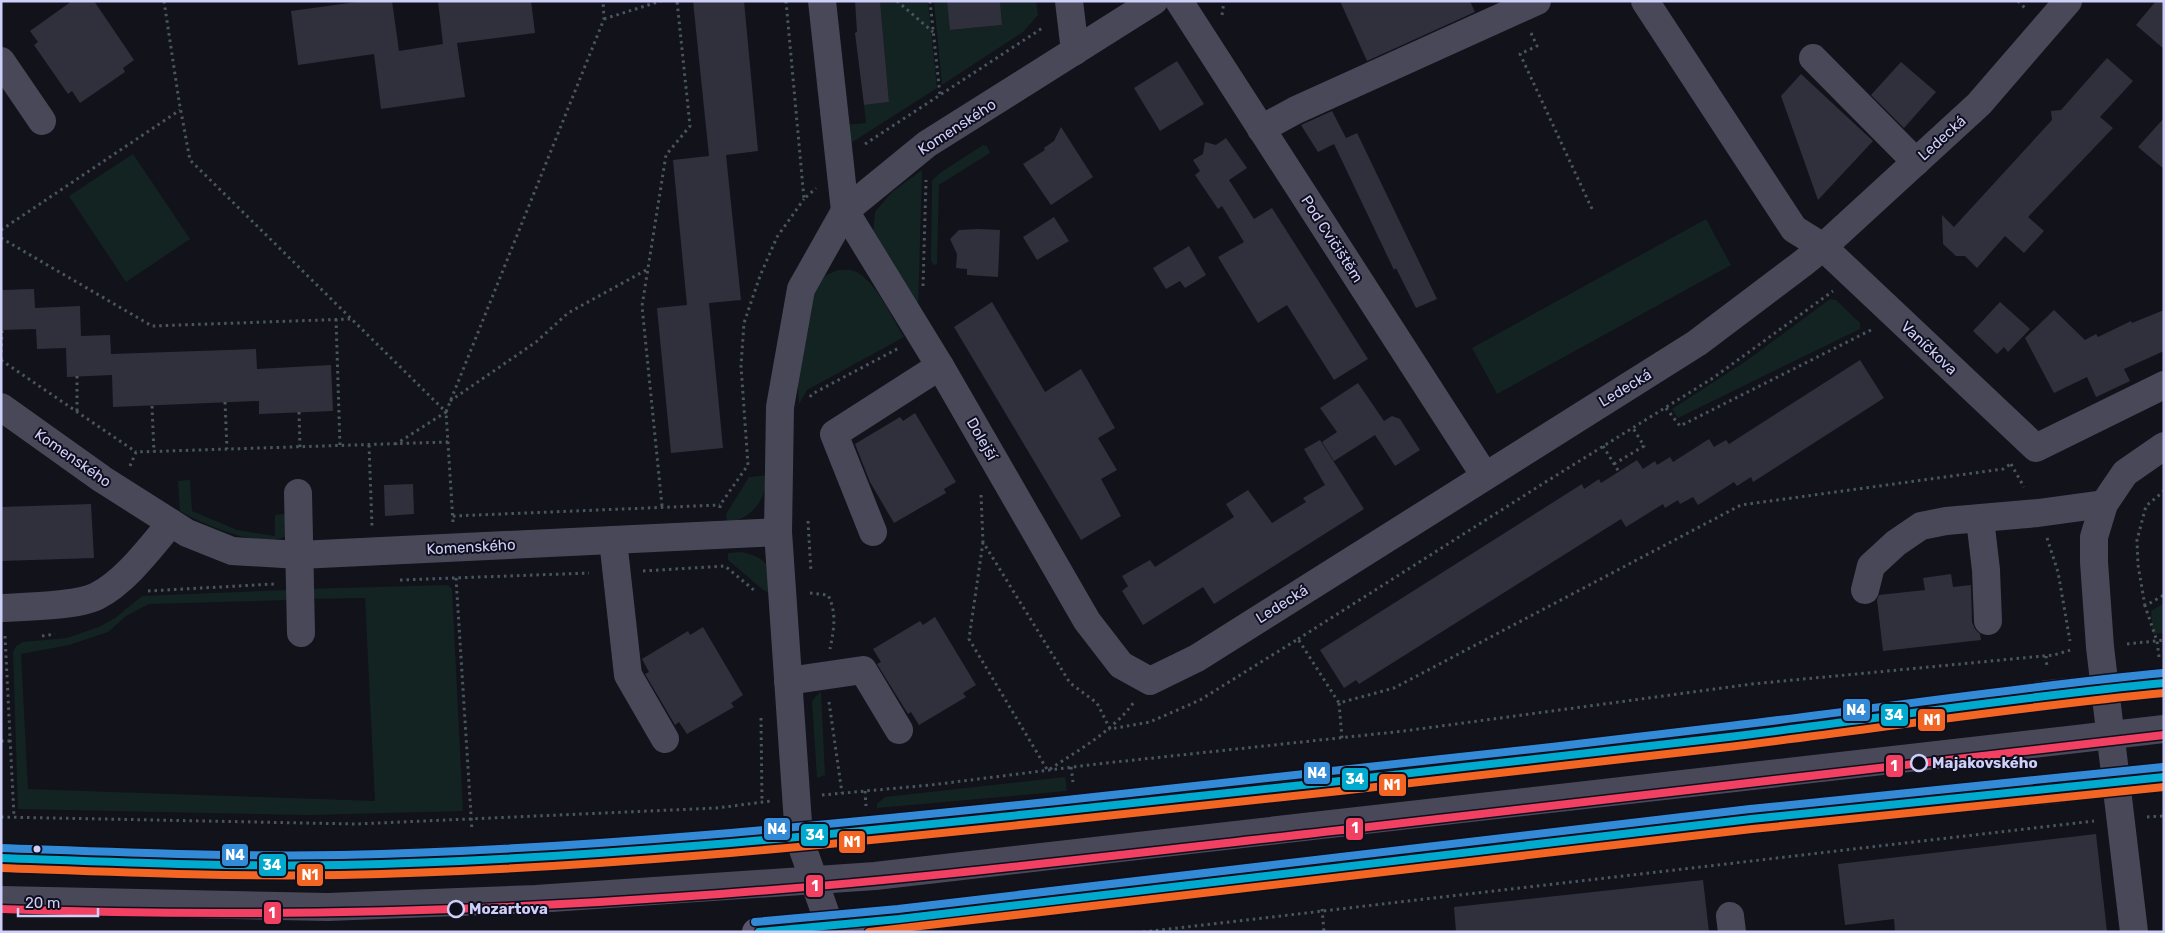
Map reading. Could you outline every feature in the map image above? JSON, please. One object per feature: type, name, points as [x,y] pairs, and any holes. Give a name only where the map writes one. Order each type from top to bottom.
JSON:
[{"type":"main road","points":[[1,858],[210,865],[341,865],[611,853],[799,838],[1464,768],[1758,733],[2049,694],[2164,683]]},
{"type":"main road","points":[[756,932],[832,929],[1751,819],[2164,777]]},
{"type":"street","points":[[822,1],[845,211]]},
{"type":"street","name":"Komenského","points":[[799,838],[778,532],[780,407],[801,289],[845,211],[927,144],[1154,1]]},
{"type":"street","name":"Pod Cvičištěm","points":[[1179,1],[1485,476]]},
{"type":"street","points":[[1261,129],[1305,106],[1537,1]]},
{"type":"street","name":"Vaníčkova","points":[[1645,1],[1794,229],[1823,247],[2036,448]]},
{"type":"street","name":"Ledecká","points":[[1150,681],[1197,658],[1696,343],[1823,247],[1916,162],[1979,104],[2068,1]]},
{"type":"street","points":[[1070,6],[1075,51]]},
{"type":"street","points":[[1813,58],[1916,162]]},
{"type":"street","points":[[1,60],[42,120]]},
{"type":"street","name":"Dolejší","points":[[845,211],[940,366],[1087,621],[1121,665],[1150,681]]},
{"type":"street","points":[[873,532],[834,434],[940,366]]},
{"type":"street","points":[[2036,448],[2164,386]]},
{"type":"street","name":"Komenského","points":[[1,407],[102,479],[170,523],[187,533],[232,551],[299,555],[778,532]]},
{"type":"street","points":[[2134,932],[2114,781],[2100,647],[2094,537],[2104,504],[2125,473],[2164,446]]},
{"type":"street","points":[[298,493],[301,633]]},
{"type":"street","points":[[1865,590],[1871,566],[1896,543],[1921,526],[1946,521],[2038,513],[2104,504]]},
{"type":"street","points":[[1980,519],[1986,570],[1988,621]]},
{"type":"street","points":[[1,608],[65,604],[96,597],[144,557],[170,523]]},
{"type":"street","points":[[613,540],[628,675],[665,739]]},
{"type":"street","points":[[788,681],[863,670],[899,730]]},
{"type":"street","points":[[1,900],[328,907],[536,899],[875,876],[2164,729]]},
{"type":"street","points":[[799,838],[832,929]]},
{"type":"path","points":[[164,1],[180,110],[190,160],[446,412]]},
{"type":"path","points":[[471,820],[446,412],[604,19],[603,1]]},
{"type":"path","points":[[604,19],[661,1]]},
{"type":"path","points":[[662,506],[642,306],[666,155],[690,126],[677,1]]},
{"type":"path","points":[[786,1],[804,199]]},
{"type":"path","points":[[897,1],[933,33]]},
{"type":"path","points":[[930,1],[940,95]]},
{"type":"path","points":[[2018,1],[2025,8]]},
{"type":"path","points":[[453,516],[720,505],[748,466],[741,366],[744,324],[760,276],[776,237],[804,199],[859,147],[940,95],[1070,6]]},
{"type":"path","points":[[1537,46],[1520,54],[1592,209]]},
{"type":"path","points":[[1,230],[180,110]]},
{"type":"path","points":[[923,288],[927,144]]},
{"type":"path","points":[[1,238],[152,326],[350,319]]},
{"type":"path","points":[[450,401],[536,342],[568,313],[648,269]]},
{"type":"path","points":[[1298,640],[1713,378],[1833,291],[1840,297]]},
{"type":"path","points":[[336,319],[340,446]]},
{"type":"path","points":[[1666,408],[1680,426],[1873,328],[1867,322]]},
{"type":"path","points":[[2,330],[1,360],[136,452],[448,442]]},
{"type":"path","points":[[808,400],[812,394],[922,336]]},
{"type":"path","points":[[77,376],[77,411]]},
{"type":"path","points":[[225,402],[227,450]]},
{"type":"path","points":[[152,406],[154,452]]},
{"type":"path","points":[[299,412],[300,447]]},
{"type":"path","points":[[396,444],[446,412]]},
{"type":"path","points":[[1614,464],[1644,446],[1632,428]]},
{"type":"path","points":[[369,445],[373,551]]},
{"type":"path","points":[[1603,446],[1619,472]]},
{"type":"path","points":[[1342,738],[1339,704],[1394,688],[1741,505],[2003,469],[2036,448]]},
{"type":"path","points":[[128,471],[136,452]]},
{"type":"path","points":[[2157,641],[2145,606],[2138,565],[2137,540],[2146,506],[2164,491]]},
{"type":"path","points":[[807,513],[811,573]]},
{"type":"path","points":[[2038,513],[2058,572],[2071,649]]},
{"type":"path","points":[[983,542],[969,639],[1048,771]]},
{"type":"path","points":[[398,580],[725,566],[759,595],[815,592],[828,595],[834,606],[834,630],[825,675],[842,793]]},
{"type":"path","points":[[143,591],[300,583]]},
{"type":"path","points":[[2145,606],[2164,595]]},
{"type":"path","points":[[32,636],[59,633]]},
{"type":"path","points":[[14,636],[3,636],[14,818]]},
{"type":"path","points":[[1,817],[356,824],[718,808],[796,797],[931,786],[1096,764],[1404,731],[1752,684],[2054,655],[2071,649],[2164,640]]},
{"type":"path","points":[[1048,771],[1123,718],[1150,681]]},
{"type":"path","points":[[761,713],[762,802]]},
{"type":"path","points":[[1,741],[10,741]]},
{"type":"path","points":[[1143,932],[1322,909],[2120,818],[2164,816]]},
{"type":"path","points":[[1322,909],[1324,932]]},
{"type":"shaded area","points":[[880,1],[928,1],[937,88],[851,143],[844,125],[866,123],[864,105],[889,102]]},
{"type":"shaded area","points":[[947,1],[951,30],[1002,25],[1000,1],[1036,1],[1038,15],[1023,32],[942,85],[934,2]]},
{"type":"shaded area","points":[[983,145],[987,146],[990,153],[939,185],[937,264],[933,265],[931,260],[932,181],[940,173]]},
{"type":"shaded area","points":[[133,154],[190,239],[126,282],[69,196]]},
{"type":"shaded area","points":[[922,170],[918,312],[873,235],[875,212],[892,192]]},
{"type":"shaded area","points":[[1706,219],[1731,265],[1497,394],[1472,348]]},
{"type":"shaded area","points":[[838,270],[854,271],[862,275],[869,282],[876,290],[904,337],[807,390],[799,404],[797,376],[815,288],[826,275]]},
{"type":"shaded area","points":[[1830,299],[1836,300],[1860,323],[1860,329],[1678,418],[1672,409],[1746,361]]},
{"type":"shaded area","points":[[768,475],[764,493],[756,507],[744,517],[727,523],[726,514],[749,477]]},
{"type":"shaded area","points":[[190,480],[192,511],[237,530],[275,536],[275,515],[291,513],[291,534],[280,539],[251,538],[219,529],[191,517],[180,511],[178,481]]},
{"type":"shaded area","points":[[741,552],[756,557],[766,564],[773,575],[778,590],[767,592],[762,589],[728,560],[728,553]]},
{"type":"shaded area","points":[[448,585],[452,589],[463,811],[308,815],[18,809],[13,652],[16,646],[23,642],[67,638],[101,626],[115,618],[142,596],[287,590],[289,600],[149,604],[126,616],[108,632],[69,645],[21,654],[28,789],[375,801],[365,598],[305,599],[306,589]]},
{"type":"shaded area","points":[[2164,603],[2164,633],[2153,634],[2151,611]]},
{"type":"shaded area","points":[[821,692],[825,775],[817,778],[812,702]]},
{"type":"shaded area","points":[[1065,777],[1067,791],[877,808],[877,804],[885,797]]},
{"type":"building","points":[[72,1],[94,1],[134,60],[123,68],[125,72],[80,103],[72,91],[68,94],[34,45],[38,42],[30,31]]},
{"type":"building","points":[[364,1],[392,1],[399,51],[443,44],[438,1],[531,1],[535,33],[457,43],[465,97],[381,109],[374,54],[298,65],[291,11]]},
{"type":"building","points":[[693,1],[744,1],[758,151],[726,155],[741,300],[709,303],[723,448],[671,453],[657,308],[687,305],[673,160],[709,156]]},
{"type":"building","points":[[855,1],[880,1],[889,102],[864,105],[855,33],[857,32]]},
{"type":"building","points":[[947,1],[1000,1],[1002,25],[950,30]]},
{"type":"building","points":[[1340,1],[1470,1],[1475,12],[1367,61]]},
{"type":"building","points":[[2156,1],[2164,1],[2164,49],[2136,25]]},
{"type":"building","points":[[2107,58],[2133,81],[2100,117],[2113,128],[2028,217],[2044,231],[2024,253],[2005,236],[1977,268],[1965,256],[1956,256],[1943,244],[1942,215],[1954,227],[2052,120],[2051,111],[2061,110]]},
{"type":"building","points":[[1177,61],[1204,104],[1160,131],[1134,88]]},
{"type":"building","points":[[1901,62],[1936,92],[1904,128],[1871,95]]},
{"type":"building","points":[[1801,74],[1873,141],[1818,200],[1781,96]]},
{"type":"building","points":[[1332,111],[1346,138],[1357,133],[1437,299],[1416,308],[1396,268],[1394,270],[1334,144],[1318,152],[1301,125]]},
{"type":"building","points":[[2164,118],[2164,169],[2138,147]]},
{"type":"building","points":[[1061,127],[1093,177],[1051,205],[1023,164],[1045,150],[1044,148],[1054,141]]},
{"type":"building","points":[[1226,138],[1247,168],[1229,180],[1254,219],[1272,208],[1368,359],[1334,380],[1287,305],[1258,323],[1218,257],[1244,242],[1222,206],[1218,209],[1195,175],[1200,171],[1193,160],[1203,154],[1205,142],[1216,145]]},
{"type":"building","points":[[1054,217],[1069,241],[1037,260],[1023,237]]},
{"type":"building","points":[[959,230],[1000,230],[998,277],[967,275],[967,269],[956,268],[957,254],[950,239]]},
{"type":"building","points":[[1189,246],[1206,275],[1185,288],[1180,281],[1166,289],[1153,268]]},
{"type":"building","points":[[34,289],[35,308],[80,306],[81,336],[110,335],[111,354],[256,349],[257,369],[331,365],[333,411],[259,414],[259,401],[113,407],[112,375],[67,377],[66,348],[37,349],[36,329],[1,330],[1,290]]},
{"type":"building","points":[[992,302],[1045,392],[1081,369],[1115,428],[1098,438],[1117,470],[1101,479],[1121,516],[1081,540],[954,327]]},
{"type":"building","points":[[2000,302],[2030,329],[2008,352],[2004,347],[1997,354],[1973,331]]},
{"type":"building","points":[[2054,310],[2085,340],[2096,334],[2098,337],[2131,321],[2132,323],[2164,310],[2164,351],[2124,369],[2130,381],[2096,397],[2087,377],[2054,393],[2025,338]]},
{"type":"building","points":[[1860,360],[1884,398],[1753,482],[1751,477],[1737,486],[1734,482],[1698,505],[1693,497],[1680,504],[1678,500],[1665,508],[1663,504],[1626,527],[1621,519],[1359,684],[1356,680],[1344,688],[1320,650],[1582,484],[1584,489],[1599,479],[1601,483],[1637,460],[1643,469],[1655,461],[1657,465],[1670,457],[1673,462],[1709,439],[1714,447],[1726,440],[1729,444]]},
{"type":"building","points":[[1358,383],[1384,421],[1392,416],[1400,419],[1420,450],[1395,466],[1375,435],[1334,461],[1322,442],[1337,432],[1320,408]]},
{"type":"building","points":[[915,413],[956,482],[944,489],[946,493],[894,523],[870,482],[855,444],[900,417],[903,421]]},
{"type":"building","points":[[1320,440],[1364,509],[1214,604],[1203,587],[1143,625],[1122,591],[1128,586],[1122,576],[1150,560],[1155,567],[1234,517],[1226,504],[1248,490],[1272,523],[1306,502],[1303,498],[1325,485],[1304,449]]},
{"type":"building","points":[[413,484],[414,514],[385,516],[384,485]]},
{"type":"building","points":[[91,504],[94,558],[1,561],[1,507]]},
{"type":"building","points":[[1951,574],[1953,587],[1971,585],[1972,622],[1980,634],[1981,640],[1883,651],[1877,600],[1879,595],[1925,590],[1923,578]]},
{"type":"building","points":[[935,617],[976,685],[963,693],[966,697],[919,725],[911,712],[908,714],[877,664],[881,662],[873,649],[920,621],[923,625]]},
{"type":"building","points":[[703,627],[743,695],[731,703],[734,707],[687,734],[679,722],[675,725],[645,674],[649,672],[642,659],[688,631],[690,635]]},
{"type":"building","points":[[2096,834],[2107,932],[1895,932],[1894,919],[1845,925],[1838,864]]},
{"type":"building","points":[[1703,880],[1709,932],[1456,932],[1454,907]]},
{"type":"transit line","name":"N4","points":[[1,848],[213,855],[340,855],[520,848],[699,836],[1394,765],[2163,673]]},
{"type":"transit line","name":"34","points":[[1,858],[213,865],[340,865],[520,858],[699,846],[1224,794],[1720,738],[1997,702],[2164,683]]},
{"type":"transit line","name":"N1","points":[[1,868],[213,875],[340,875],[520,868],[699,856],[1224,804],[1720,748],[1997,712],[2164,693]]},
{"type":"transit line","name":"1","points":[[1,909],[170,913],[424,910],[508,907],[762,891],[1098,858],[2164,735]]},
{"type":"transit line","name":"N4","points":[[755,922],[898,909],[1750,809],[2163,767]]},
{"type":"transit line","name":"34","points":[[759,932],[899,919],[1751,819],[2164,777]]},
{"type":"transit line","name":"N1","points":[[869,932],[1752,829],[2164,787]]},
{"type":"place","name":"Majakovského","points":[[1919,763]]},
{"type":"place","name":"Mozartova","points":[[456,909]]}]
